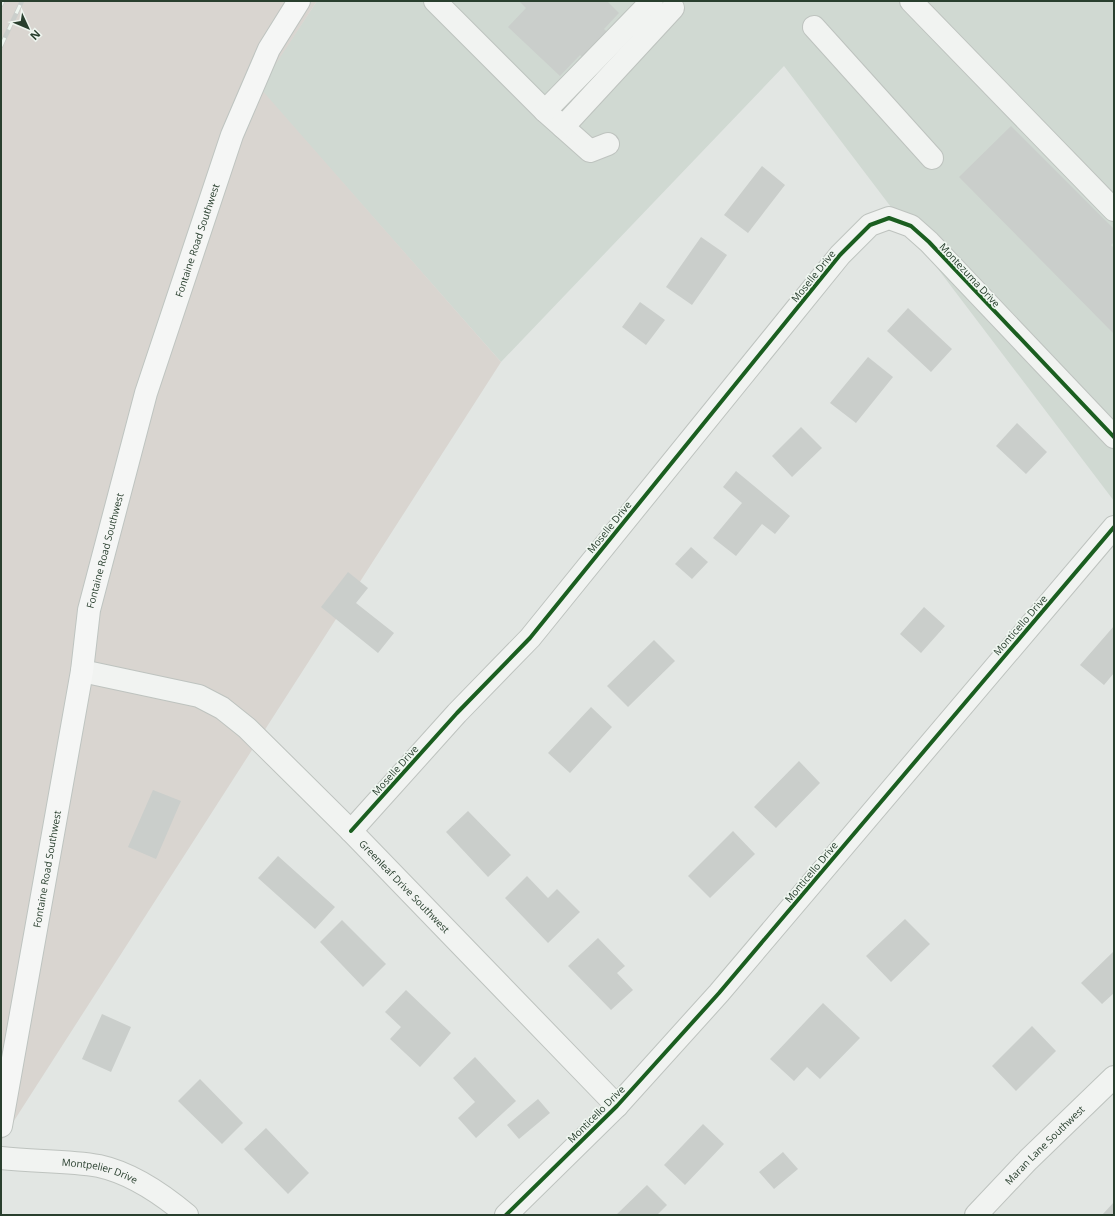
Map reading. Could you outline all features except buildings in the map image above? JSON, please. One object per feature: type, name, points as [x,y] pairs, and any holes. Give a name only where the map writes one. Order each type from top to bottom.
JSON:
[{"type":"main road","name":"Fontaine Road Southwest","points":[[1,1126],[82,672],[89,610],[146,392],[232,135],[269,49],[299,1]]},
{"type":"street","points":[[435,1],[550,115],[590,151],[608,144]]},
{"type":"street","points":[[550,115],[609,34],[637,1]]},
{"type":"street","points":[[550,115],[652,1]]},
{"type":"street","points":[[911,1],[1114,210]]},
{"type":"street","points":[[550,115],[670,6]]},
{"type":"street","points":[[814,27],[932,158]]},
{"type":"street","name":"Montezuma Drive","points":[[870,225],[889,218],[911,226],[929,242],[1114,437]]},
{"type":"street","name":"Moselle Drive","points":[[351,831],[457,713],[530,638],[840,255],[870,225]]},
{"type":"street","name":"Monticello Drive","points":[[506,1215],[617,1106],[724,987],[1114,527]]},
{"type":"street","name":"Greenleaf Drive Southwest","points":[[82,672],[199,696],[222,708],[247,728],[351,831],[617,1106]]},
{"type":"street","name":"Maran Lane Southwest","points":[[976,1215],[1028,1160],[1114,1077]]},
{"type":"street","name":"Montpelier Drive","points":[[1,1158],[79,1164],[106,1168],[142,1184],[175,1204],[187,1215]]},
{"type":"shaded area","points":[[1,1],[317,1],[260,88],[501,362],[1,1141]]},
{"type":"shaded area","points":[[317,1],[1114,1],[1114,501],[784,66],[501,362],[259,88]]},
{"type":"railway","points":[[1,5],[3,1]]},
{"type":"railway","points":[[1,46],[22,1]]},
{"type":"cycle path","points":[[351,831],[457,713],[530,638],[840,255],[870,225],[889,218],[911,226],[929,242],[1114,437]]},
{"type":"cycle path","points":[[506,1215],[617,1106],[719,993],[1114,527]]}]
